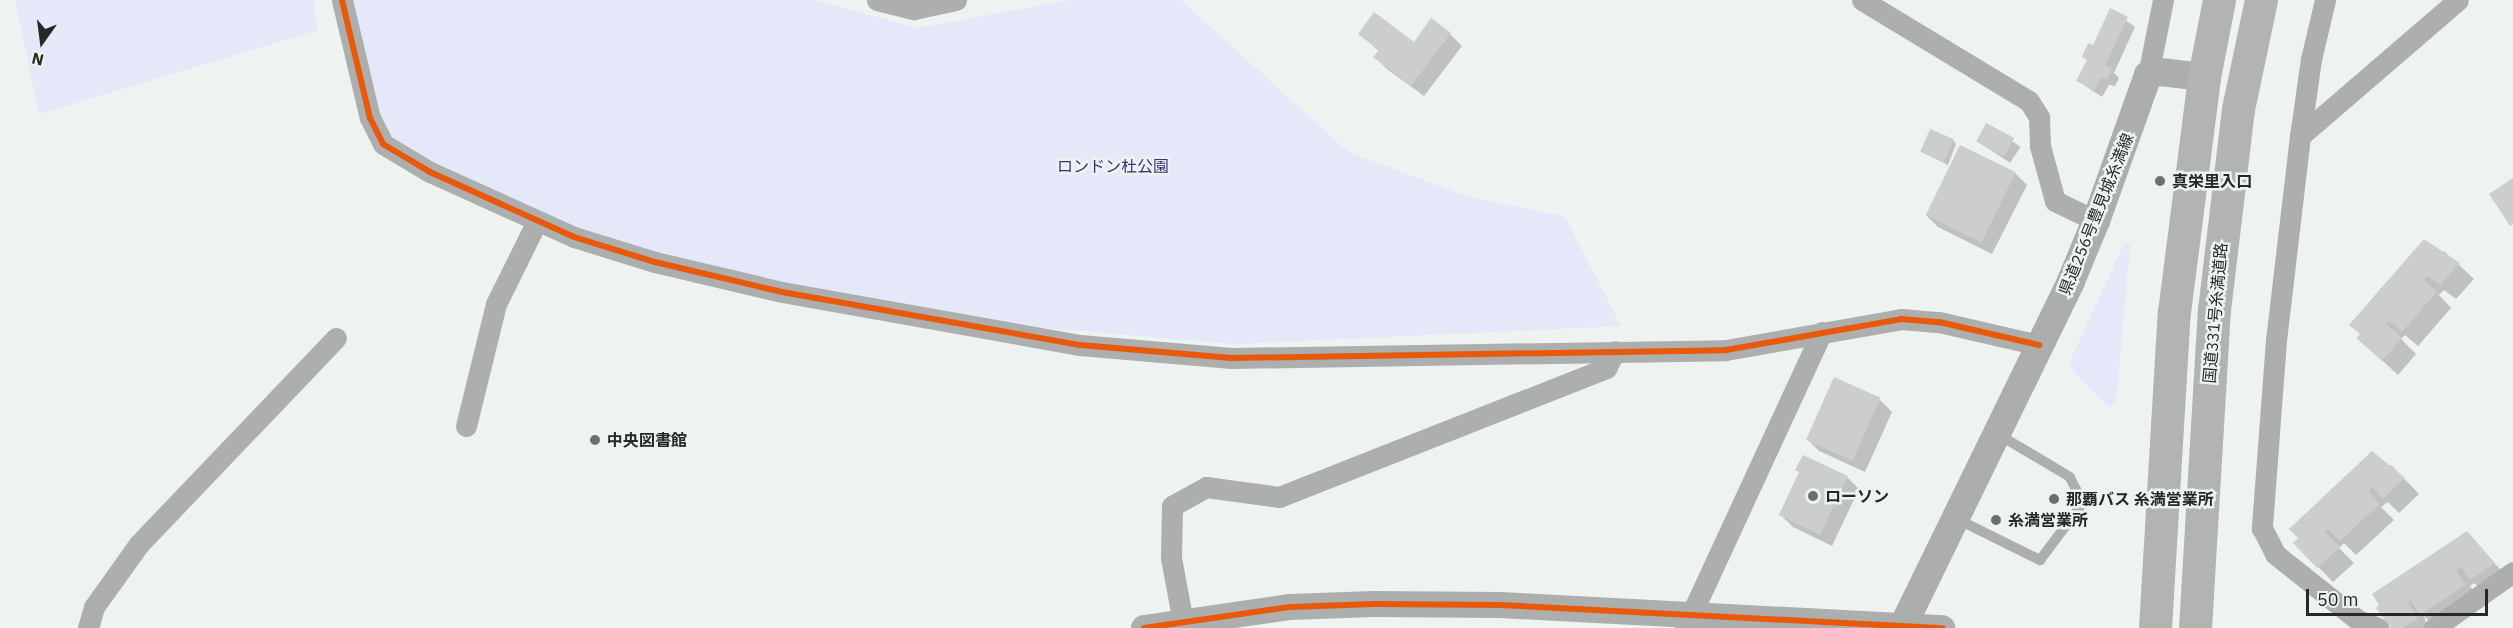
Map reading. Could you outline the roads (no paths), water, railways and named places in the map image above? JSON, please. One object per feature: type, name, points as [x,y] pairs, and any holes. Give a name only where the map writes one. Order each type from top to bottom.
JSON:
[{"type":"highway","points":[[2155,628],[2174,312],[2204,77],[2219,0]]},
{"type":"highway","name":"国道331号糸満道路","points":[[2195,628],[2214,310],[2238,109],[2260,0]]},
{"type":"main road","points":[[2148,75],[2160,72],[2204,77]]},
{"type":"main road","name":"県道256号豊見城糸満線","points":[[1902,627],[2039,345],[2096,221],[2148,75]]},
{"type":"street","points":[[342,0],[370,117],[383,144],[430,172],[574,237],[655,262],[782,292],[1080,345],[1231,358],[1726,350],[1901,319],[1939,322],[2039,345]]},
{"type":"street","points":[[877,0],[914,9],[956,0]]},
{"type":"street","points":[[1862,0],[2029,101],[2039,117],[2040,146],[2055,201],[2096,221]]},
{"type":"street","points":[[2148,75],[2163,0]]},
{"type":"street","points":[[2325,0],[2311,59],[2300,136],[2276,340],[2262,528],[2275,554],[2358,620],[2378,628]]},
{"type":"street","points":[[2300,136],[2458,0]]},
{"type":"street","points":[[466,426],[496,303],[537,221]]},
{"type":"street","points":[[1689,622],[1822,332]]},
{"type":"street","points":[[88,628],[94,607],[139,544],[336,338]]},
{"type":"street","points":[[1183,624],[1171,558],[1172,506],[1206,487],[1279,497],[1606,368],[1615,351]]},
{"type":"street","points":[[2434,628],[2513,572]]},
{"type":"street","points":[[1144,628],[1290,607],[1374,604],[1500,605],[1689,622],[1942,628]]},
{"type":"lane","points":[[1954,518],[2040,560],[2083,502],[2070,477],[1996,433]]},
{"type":"place","name":"真栄里入口","points":[[2160,181]]},
{"type":"place","name":"中央図書館","points":[[595,440]]},
{"type":"place","name":"ローソン","points":[[1813,496]]},
{"type":"place","name":"那覇バス 糸満営業所","points":[[2054,499]]},
{"type":"place","name":"糸満営業所","points":[[1996,520]]},
{"type":"park label","name":"ロンドン杜公園","points":[[1113,166]]}]
